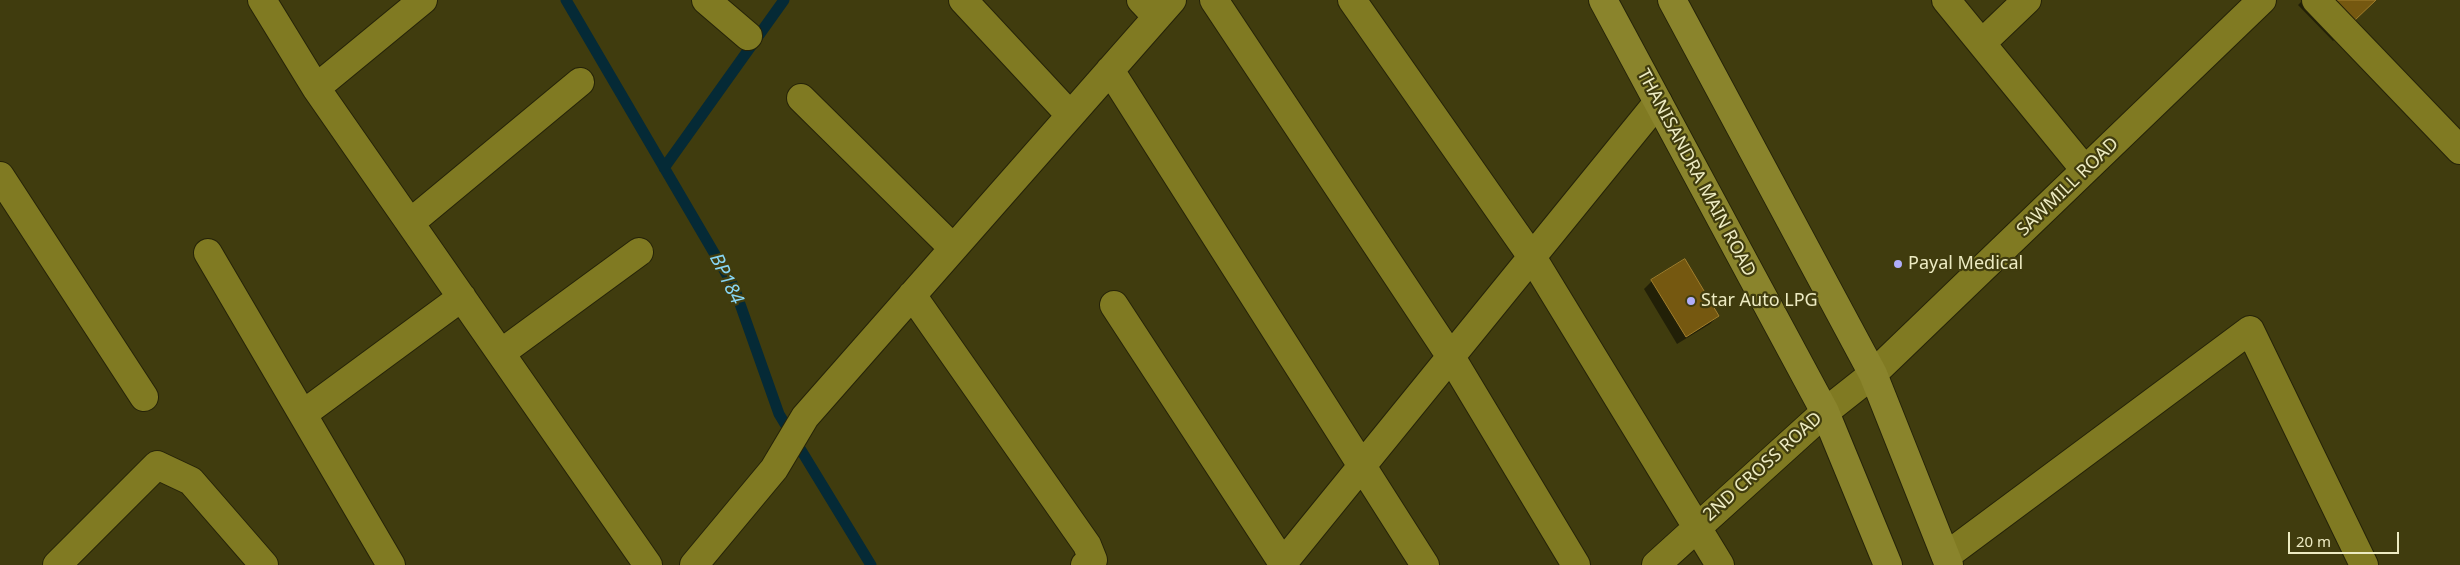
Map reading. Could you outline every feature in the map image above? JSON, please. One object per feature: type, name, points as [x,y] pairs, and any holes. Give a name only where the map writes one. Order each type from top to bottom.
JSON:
[{"type":"main road","name":"THANISANDRA MAIN ROAD","points":[[1603,0],[1825,412],[1888,565]]},
{"type":"main road","points":[[1672,0],[1873,374],[1948,561]]},
{"type":"street","points":[[262,0],[316,88],[648,565]]},
{"type":"street","points":[[316,88],[423,0]]},
{"type":"street","points":[[706,0],[748,36]]},
{"type":"street","points":[[963,0],[1070,115]]},
{"type":"street","points":[[1214,0],[1451,357],[1576,565]]},
{"type":"street","points":[[1352,0],[1532,256],[1720,565]]},
{"type":"street","points":[[1946,0],[2085,170]]},
{"type":"street","points":[[1982,43],[2027,0]]},
{"type":"street","name":"SAWMILL ROAD","points":[[1873,374],[2262,0]]},
{"type":"street","points":[[2316,0],[2460,150]]},
{"type":"street","points":[[694,565],[774,469],[805,417],[1110,70],[1157,6]]},
{"type":"street","points":[[1110,70],[1424,565]]},
{"type":"street","points":[[410,223],[580,82]]},
{"type":"street","points":[[801,98],[953,248]]},
{"type":"street","points":[[1114,305],[1283,564],[1658,102]]},
{"type":"street","points":[[2,184],[144,397]]},
{"type":"street","points":[[501,353],[639,252]]},
{"type":"street","points":[[208,254],[391,565]]},
{"type":"street","points":[[912,295],[1087,545],[1093,560],[1085,565]]},
{"type":"street","points":[[303,414],[462,297]]},
{"type":"street","points":[[1948,561],[2250,330],[2364,565]]},
{"type":"street","name":"2ND CROSS ROAD","points":[[1656,565],[1825,412],[1873,374]]},
{"type":"street","points":[[57,565],[157,465],[191,482],[264,565]]},
{"type":"building","points":[[2333,0],[2376,0],[2354,21]]},
{"type":"building","points":[[1685,259],[1719,316],[1686,337],[1651,280]]},
{"type":"waterway","name":"BP184","points":[[566,0],[734,287],[779,414],[871,565]]},
{"type":"waterway","points":[[664,168],[784,0]]},
{"type":"place","name":"Payal Medical","points":[[1898,264]]},
{"type":"place","name":"Star Auto LPG","points":[[1691,301]]}]
